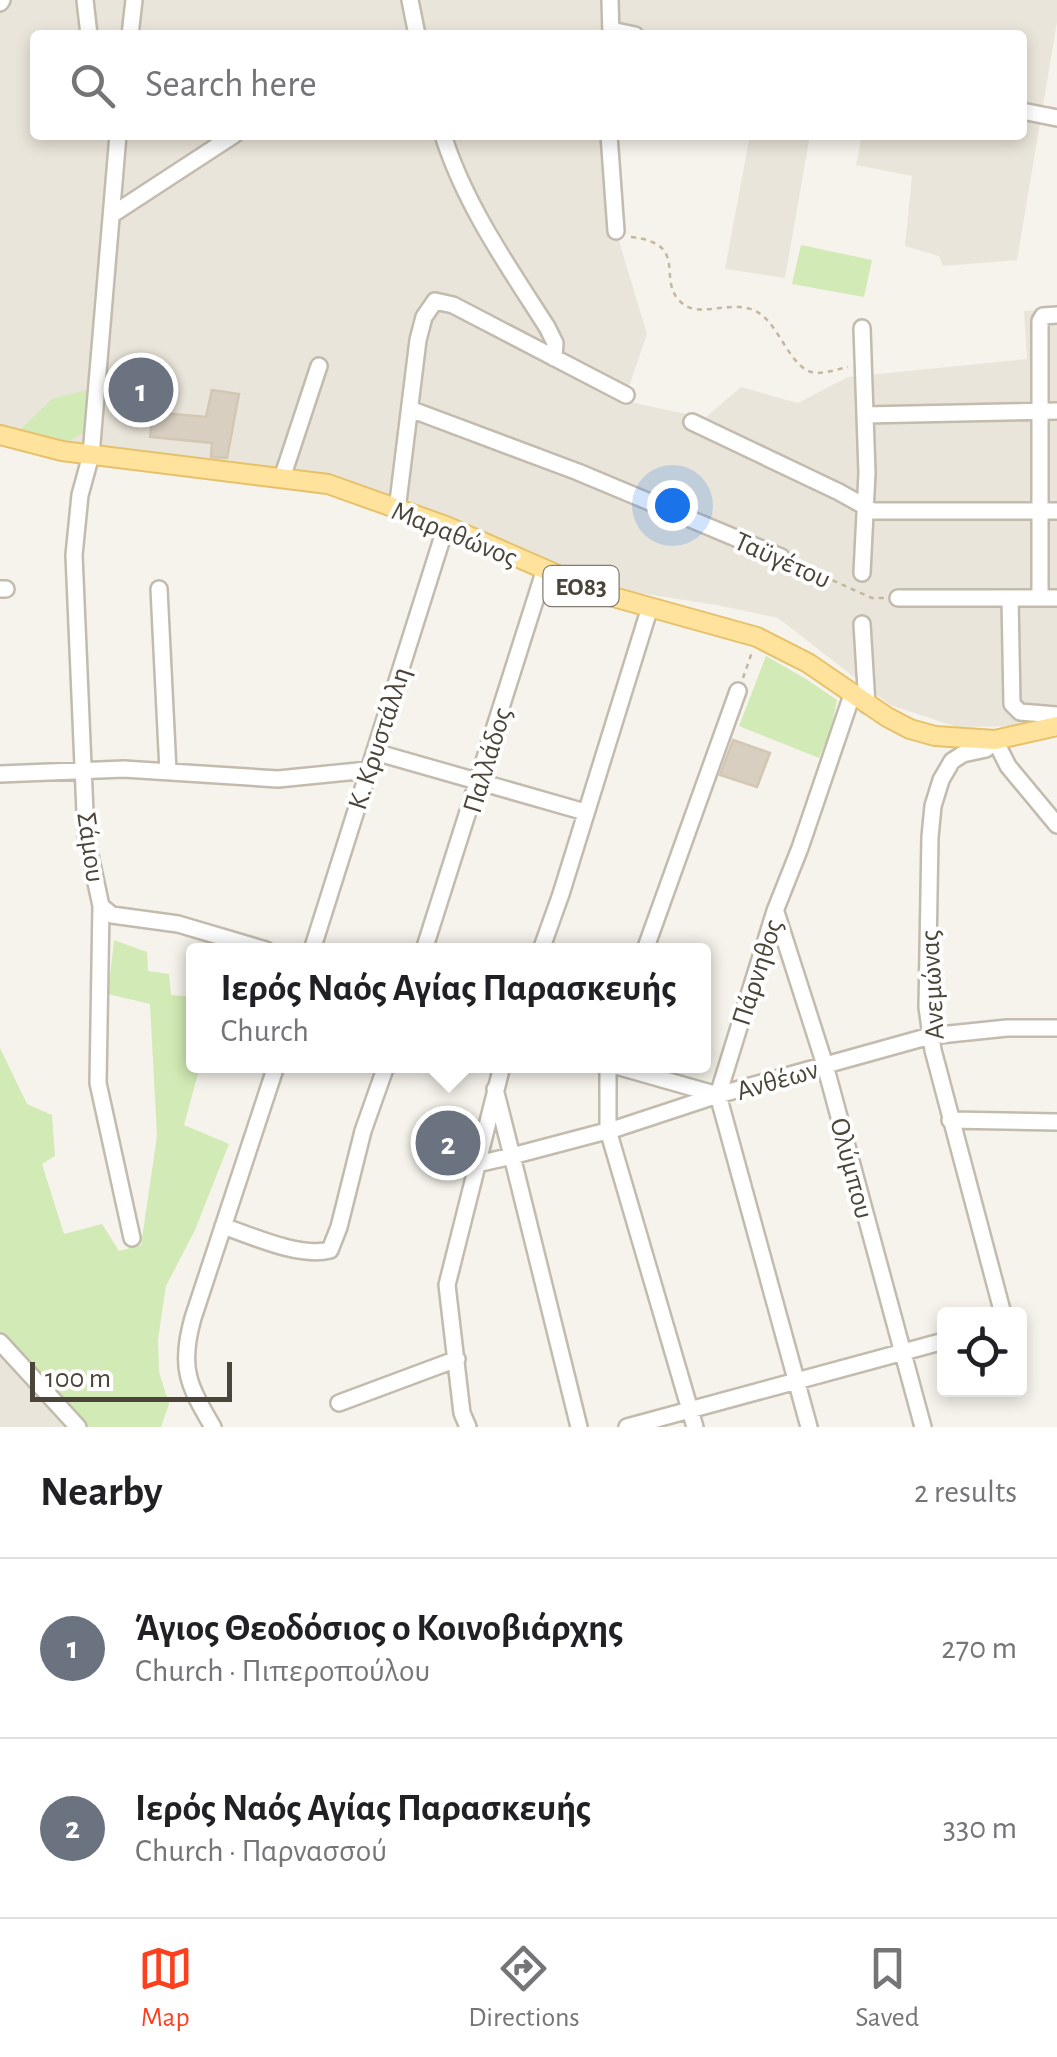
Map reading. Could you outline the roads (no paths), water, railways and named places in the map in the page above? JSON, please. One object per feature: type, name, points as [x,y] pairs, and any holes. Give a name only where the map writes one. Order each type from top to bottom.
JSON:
[{"type":"main road","name":"Μαραθώνος","points":[[0,435],[41,448],[328,484],[446,526],[599,593],[757,637],[795,656],[910,729],[934,736],[995,740],[1057,726]]},
{"type":"street","points":[[85,0],[88,30]]},
{"type":"street","points":[[131,30],[134,0]]},
{"type":"street","points":[[410,0],[416,30]]},
{"type":"street","points":[[610,0],[611,30]]},
{"type":"street","points":[[1027,112],[1057,118]]},
{"type":"street","name":"Σάμου","points":[[118,140],[91,455],[80,495],[74,555],[88,849],[101,906],[98,1083],[132,1238]]},
{"type":"street","points":[[113,214],[226,140]]},
{"type":"street","points":[[445,140],[485,229],[548,327],[554,358]]},
{"type":"street","points":[[609,140],[616,231]]},
{"type":"street","points":[[397,510],[418,340],[424,317],[435,301],[453,305],[626,394]]},
{"type":"street","points":[[1040,598],[1049,316]]},
{"type":"street","points":[[862,328],[866,508],[862,572]]},
{"type":"street","points":[[282,478],[319,366]]},
{"type":"street","name":"Ταϋγέτου","points":[[410,409],[578,472],[780,557]]},
{"type":"street","points":[[865,415],[1048,411]]},
{"type":"street","points":[[692,422],[873,510],[1057,510]]},
{"type":"street","name":"Κ. Κρυστάλλη","points":[[314,943],[446,526]]},
{"type":"street","name":"Παλλάδος","points":[[426,943],[545,570]]},
{"type":"street","points":[[159,588],[168,771]]},
{"type":"street","points":[[898,598],[1057,598]]},
{"type":"street","points":[[1010,598],[1012,704],[1020,712],[1057,715]]},
{"type":"street","points":[[543,943],[650,607]]},
{"type":"street","points":[[859,700],[862,624]]},
{"type":"street","points":[[648,943],[738,691]]},
{"type":"street","name":"Πάρνηθος","points":[[718,1095],[776,911],[859,700]]},
{"type":"street","points":[[995,740],[1008,766],[1057,825]]},
{"type":"street","name":"Ανεμώνας","points":[[995,740],[986,749],[963,754],[944,774],[933,806],[927,927],[930,1036],[1001,1307]]},
{"type":"street","points":[[374,752],[586,812]]},
{"type":"street","points":[[0,774],[168,771],[278,779],[368,770]]},
{"type":"street","points":[[101,906],[115,916],[170,922],[243,943]]},
{"type":"street","name":"Ολύμπου","points":[[776,911],[825,1065],[923,1427]]},
{"type":"street","name":"Ανθέων","points":[[477,1164],[930,1036],[1007,1028],[1057,1028]]},
{"type":"street","points":[[213,1427],[191,1385],[185,1363],[190,1330],[274,1073]]},
{"type":"street","points":[[223,1226],[292,1248],[330,1250],[384,1073]]},
{"type":"street","points":[[468,1427],[462,1413],[447,1285],[500,1073]]},
{"type":"street","points":[[612,1073],[608,1130],[695,1427]]},
{"type":"street","points":[[638,1073],[718,1095],[809,1427]]},
{"type":"street","points":[[496,1089],[579,1427]]},
{"type":"street","points":[[950,1120],[1057,1122]]},
{"type":"street","points":[[0,1342],[78,1427]]},
{"type":"street","points":[[628,1427],[937,1343]]},
{"type":"street","points":[[339,1403],[457,1360]]},
{"type":"place","name":"Άγιος Θεοδόσιος ο Κοινοβιάρχης","points":[[141,390]]},
{"type":"place","name":"Ιερός Ναός Αγίας Παρασκευής","points":[[448,1143]]}]
